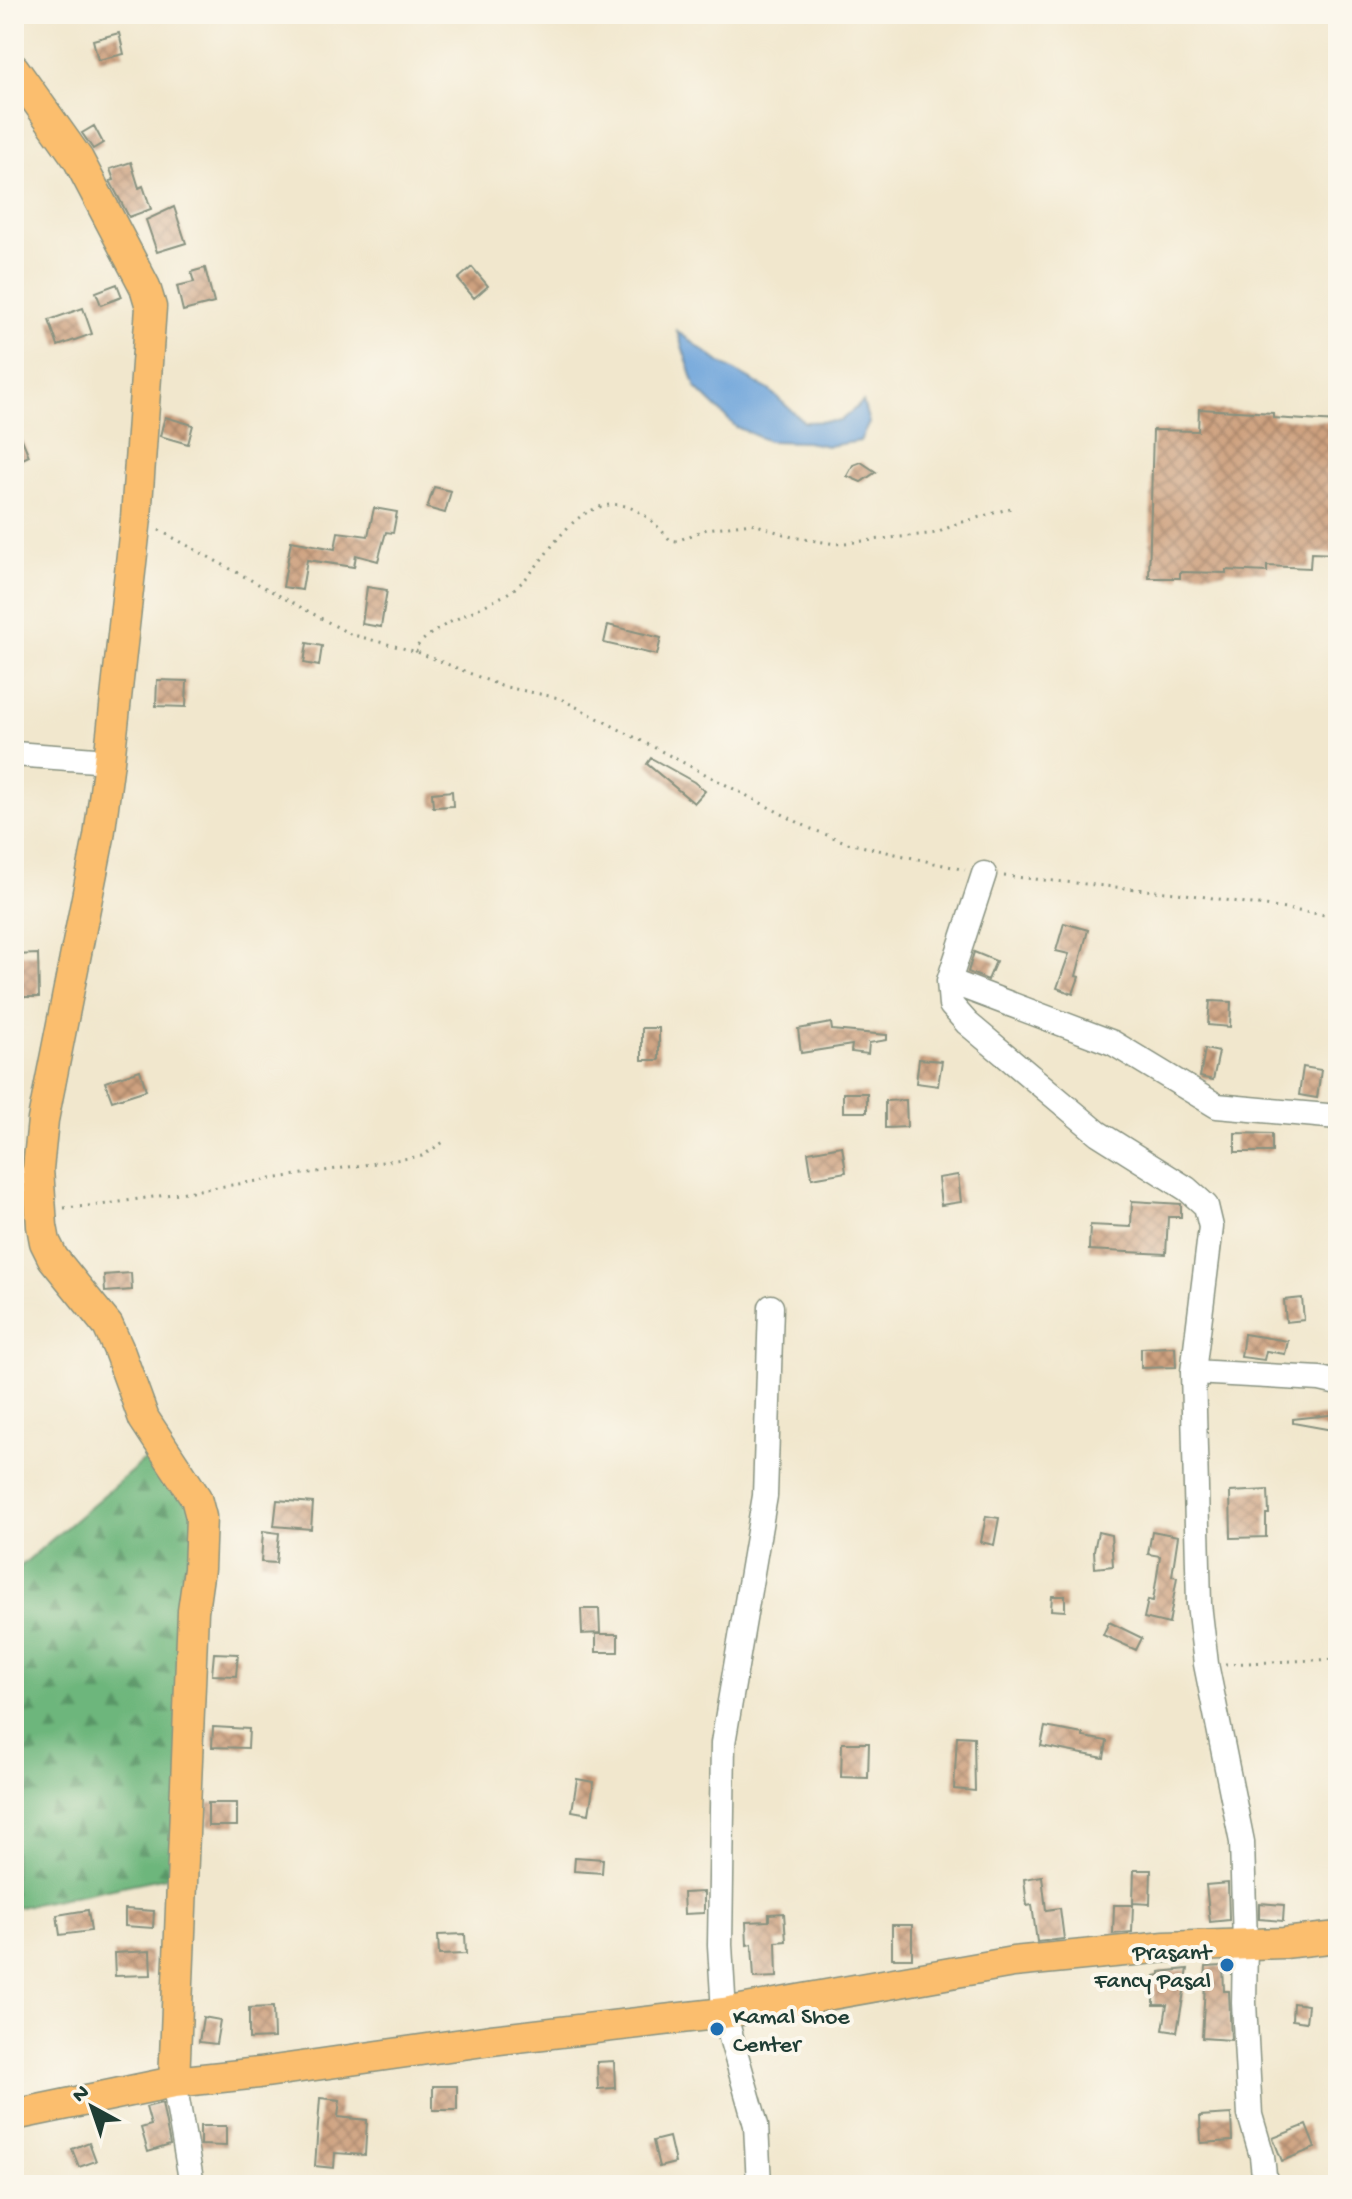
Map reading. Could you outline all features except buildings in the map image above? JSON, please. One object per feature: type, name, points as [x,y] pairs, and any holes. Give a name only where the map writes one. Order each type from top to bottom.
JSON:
[{"type":"main road","points":[[14,69],[78,159],[149,296],[151,324],[136,518],[109,761],[99,837],[43,1120],[38,1169],[45,1242],[53,1258],[108,1326],[144,1419],[185,1479],[196,1498],[201,1517],[199,1569],[193,1611],[174,2082]]},
{"type":"main road","points":[[14,2115],[174,2082],[724,2013],[1013,1962],[1165,1947],[1284,1943],[1338,1937]]},
{"type":"street","points":[[14,754],[109,761]]},
{"type":"street","points":[[984,874],[949,981],[951,1005],[967,1023],[1098,1133],[1187,1189],[1206,1206],[1211,1227],[1193,1372],[1199,1604],[1206,1664],[1242,1842],[1244,2003],[1250,2115],[1262,2156],[1265,2185]]},
{"type":"street","points":[[949,981],[1113,1043],[1217,1106],[1338,1117]]},
{"type":"street","points":[[14,1194],[38,1169]]},
{"type":"street","points":[[759,2185],[756,2125],[724,2013],[720,1945],[723,1743],[765,1496],[771,1307]]},
{"type":"street","points":[[1193,1372],[1320,1379],[1338,1383]]},
{"type":"street","points":[[174,2082],[192,2185]]},
{"type":"path","points":[[417,652],[418,643],[435,631],[490,604],[514,588],[536,569],[572,523],[597,508],[619,505],[633,508],[651,518],[670,540],[677,541],[707,529],[751,523],[792,537],[836,544],[937,533],[956,524],[1011,508]]},
{"type":"path","points":[[136,518],[350,634],[417,652],[501,686],[559,698],[809,828],[848,843],[984,874],[1186,894],[1338,917]]},
{"type":"path","points":[[41,1210],[116,1203],[422,1156],[445,1141]]},
{"type":"path","points":[[1206,1664],[1338,1659]]},
{"type":"green space","points":[[161,1446],[196,1498],[182,1874],[14,1908],[14,1572]]},
{"type":"water","points":[[677,331],[719,362],[769,390],[804,422],[840,421],[863,402],[869,423],[860,441],[828,446],[768,441],[736,427],[696,388]]},
{"type":"place","name":"Prasant Fancy Pasal","points":[[1227,1965]]},
{"type":"place","name":"Kamal Shoe Center","points":[[717,2029]]}]
